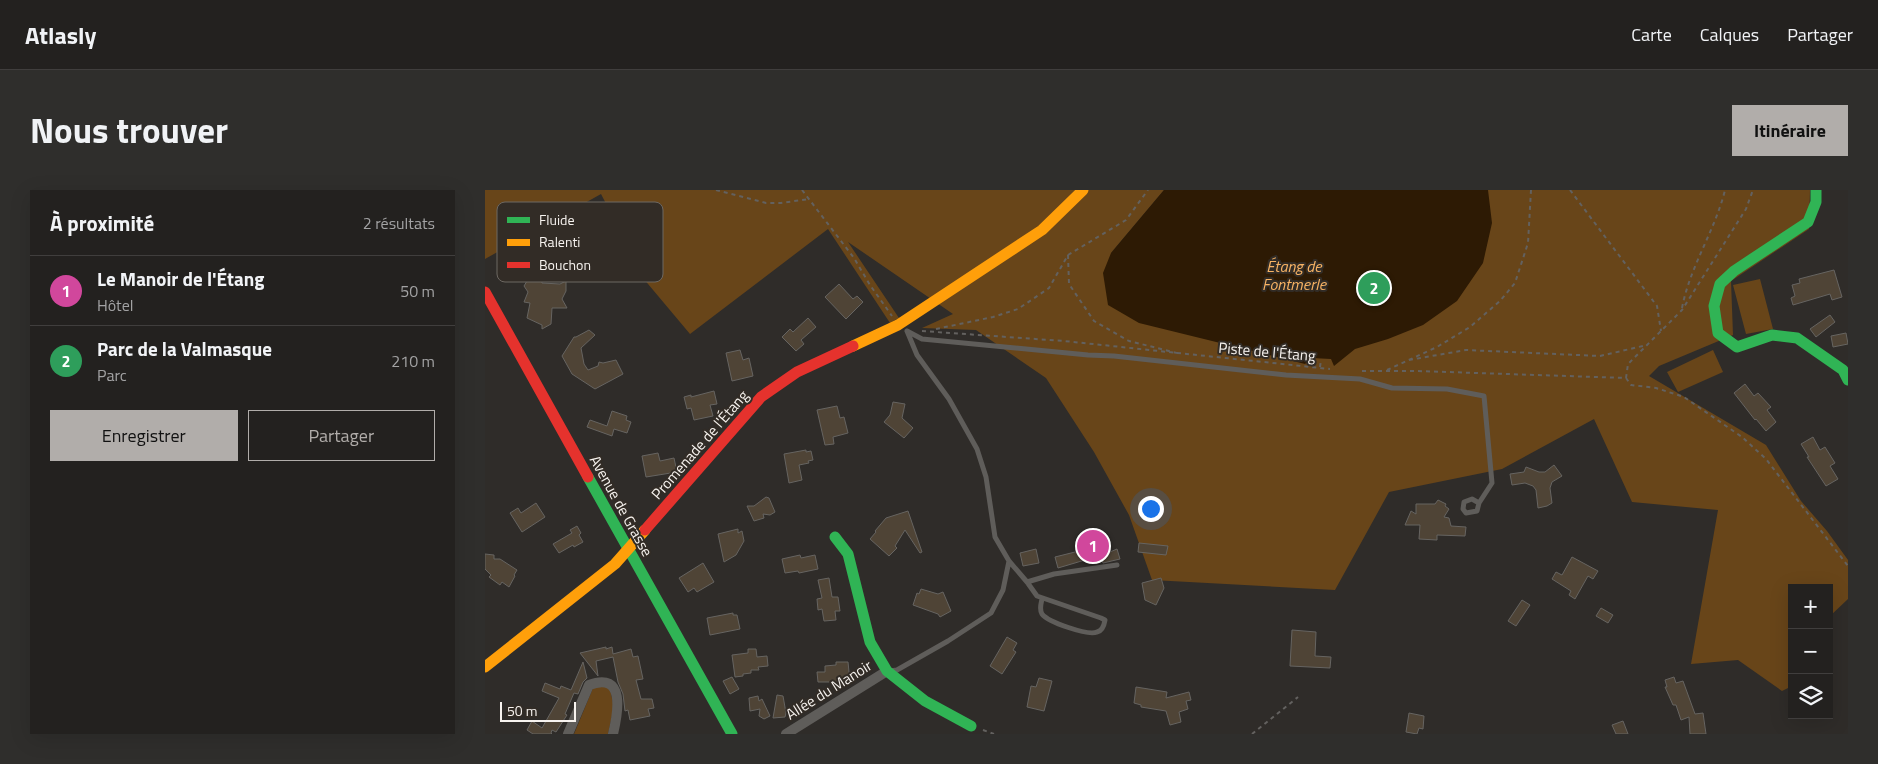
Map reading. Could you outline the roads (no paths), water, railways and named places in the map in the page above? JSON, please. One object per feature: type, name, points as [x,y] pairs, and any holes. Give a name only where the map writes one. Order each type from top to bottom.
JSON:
[{"type":"street","name":"Promenade de l'Étang","points":[[485,667],[615,564],[761,398],[797,372],[902,328],[1042,230],[1083,190]]},
{"type":"street","points":[[1816,190],[1816,202],[1808,222],[1733,271],[1720,284],[1714,306],[1718,333],[1737,347],[1773,335],[1797,338],[1843,370],[1848,380]]},
{"type":"street","name":"Avenue de Grasse","points":[[485,292],[732,734]]},
{"type":"street","points":[[835,537],[848,554],[871,642],[887,671],[925,701],[971,726]]},
{"type":"street","name":"Allée du Manoir","points":[[785,734],[887,671]]},
{"type":"street","points":[[568,734],[589,685],[600,681],[609,683],[615,689],[619,709],[613,734]]},
{"type":"lane","points":[[902,328],[922,339],[1088,356],[1123,357],[1286,375],[1360,379],[1392,388],[1447,390],[1484,396],[1492,483],[1479,503]]},
{"type":"lane","points":[[902,328],[917,355],[949,399],[977,449],[986,477],[995,537],[1009,561],[1037,596],[1101,618],[1105,620],[1103,627],[1099,632],[1091,633],[1050,620],[1042,613],[1040,607],[1042,599]]},
{"type":"lane","points":[[887,671],[897,670],[948,642],[991,613],[1003,590],[1009,561]]},
{"type":"lane","points":[[1027,582],[1054,574],[1117,565]]},
{"type":"water","name":"Étang de Fontmerle","points":[[1164,190],[1488,190],[1492,223],[1483,263],[1457,301],[1423,325],[1388,339],[1355,349],[1334,366],[1331,359],[1312,358],[1305,364],[1139,323],[1108,305],[1103,273],[1111,253]]},
{"type":"place","name":"Parc de la Valmasque","points":[[1374,288]]},
{"type":"place","name":"Le Manoir de l'Étang","points":[[1093,546]]}]
